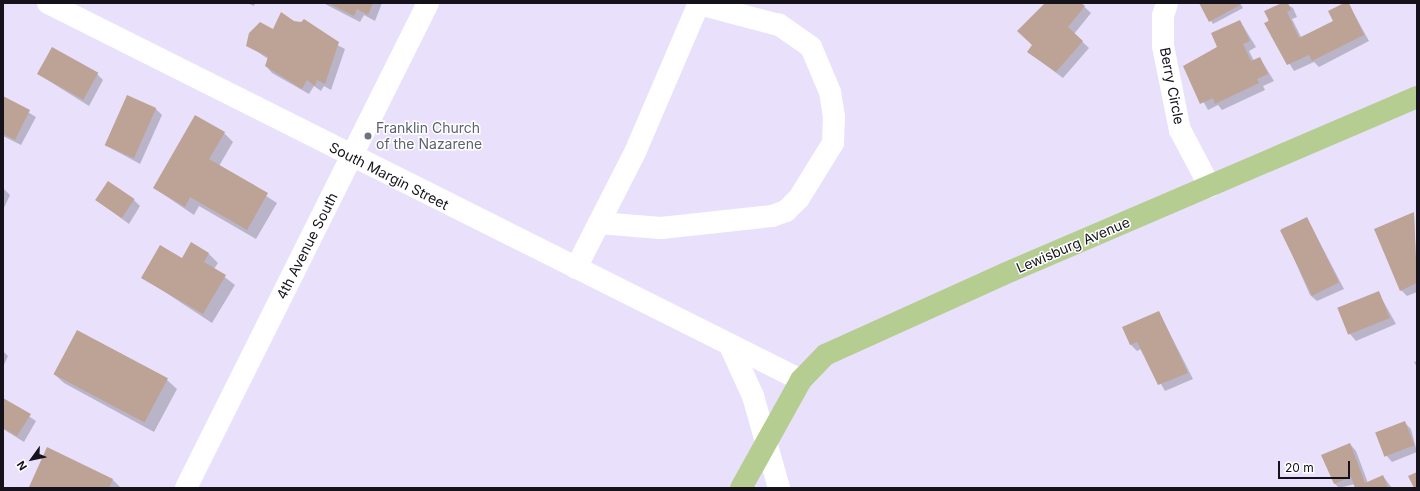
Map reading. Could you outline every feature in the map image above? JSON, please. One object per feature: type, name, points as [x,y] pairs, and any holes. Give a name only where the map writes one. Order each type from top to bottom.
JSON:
[{"type":"main road","name":"Lewisburg Avenue","points":[[741,488],[766,439],[800,380],[825,355],[842,346],[1417,97]]},
{"type":"street","name":"South Margin Street","points":[[48,3],[351,157],[576,268],[731,348],[800,380]]},
{"type":"street","name":"4th Avenue South","points":[[186,488],[428,3]]},
{"type":"street","name":"Berry Circle","points":[[1167,3],[1163,16],[1163,46],[1180,130],[1210,187]]},
{"type":"street","points":[[576,268],[636,150],[699,4],[779,25],[811,47],[830,92],[834,117],[832,143],[799,198],[786,211],[772,216],[661,228],[599,223]]},
{"type":"street","points":[[731,348],[753,396],[779,488]]},
{"type":"building","points":[[328,3],[373,3],[368,15],[357,9],[354,16]]},
{"type":"building","points":[[1045,3],[1081,3],[1085,6],[1068,27],[1083,41],[1056,72],[1027,52],[1032,45],[1017,31]]},
{"type":"building","points":[[1199,3],[1239,3],[1240,5],[1209,22]]},
{"type":"building","points":[[1282,3],[1288,3],[1291,10],[1287,12],[1299,38],[1333,21],[1328,11],[1344,3],[1349,3],[1364,35],[1312,61],[1309,55],[1287,65],[1264,23],[1269,21],[1264,11]]},
{"type":"building","points":[[281,12],[294,21],[301,22],[304,19],[339,42],[325,84],[317,80],[315,86],[307,80],[302,89],[265,66],[268,57],[246,46],[249,33],[260,22],[273,29]]},
{"type":"building","points":[[1240,20],[1250,41],[1243,44],[1251,61],[1260,57],[1268,74],[1257,79],[1259,83],[1215,104],[1213,98],[1200,104],[1183,66],[1217,47],[1211,33]]},
{"type":"building","points":[[52,47],[98,73],[83,100],[37,74]]},
{"type":"building","points":[[127,95],[156,108],[134,158],[105,145]]},
{"type":"building","points":[[3,96],[30,110],[15,140],[3,134]]},
{"type":"building","points":[[195,115],[225,132],[209,159],[268,193],[247,230],[190,197],[185,207],[153,188]]},
{"type":"building","points":[[108,181],[135,199],[122,218],[95,200]]},
{"type":"building","points":[[1414,212],[1417,283],[1400,291],[1374,229]]},
{"type":"building","points":[[1307,217],[1339,283],[1312,296],[1280,230]]},
{"type":"building","points":[[191,242],[209,253],[204,262],[226,275],[203,314],[141,278],[160,245],[182,258]]},
{"type":"building","points":[[1379,291],[1390,318],[1348,335],[1337,308]]},
{"type":"building","points":[[1159,311],[1188,373],[1158,385],[1137,342],[1130,345],[1122,327]]},
{"type":"building","points":[[77,330],[168,378],[144,423],[54,374]]},
{"type":"building","points":[[3,398],[31,414],[17,436],[3,428]]},
{"type":"building","points":[[1405,421],[1414,445],[1384,457],[1375,432]]},
{"type":"building","points":[[1350,443],[1365,483],[1383,475],[1388,488],[1355,488],[1351,477],[1334,484],[1321,455]]},
{"type":"building","points":[[47,447],[113,479],[109,488],[29,487]]},
{"type":"building","points":[[1417,472],[1417,488],[1414,488],[1408,476]]},
{"type":"place","name":"Franklin Church of the Nazarene","points":[[368,136]]}]
